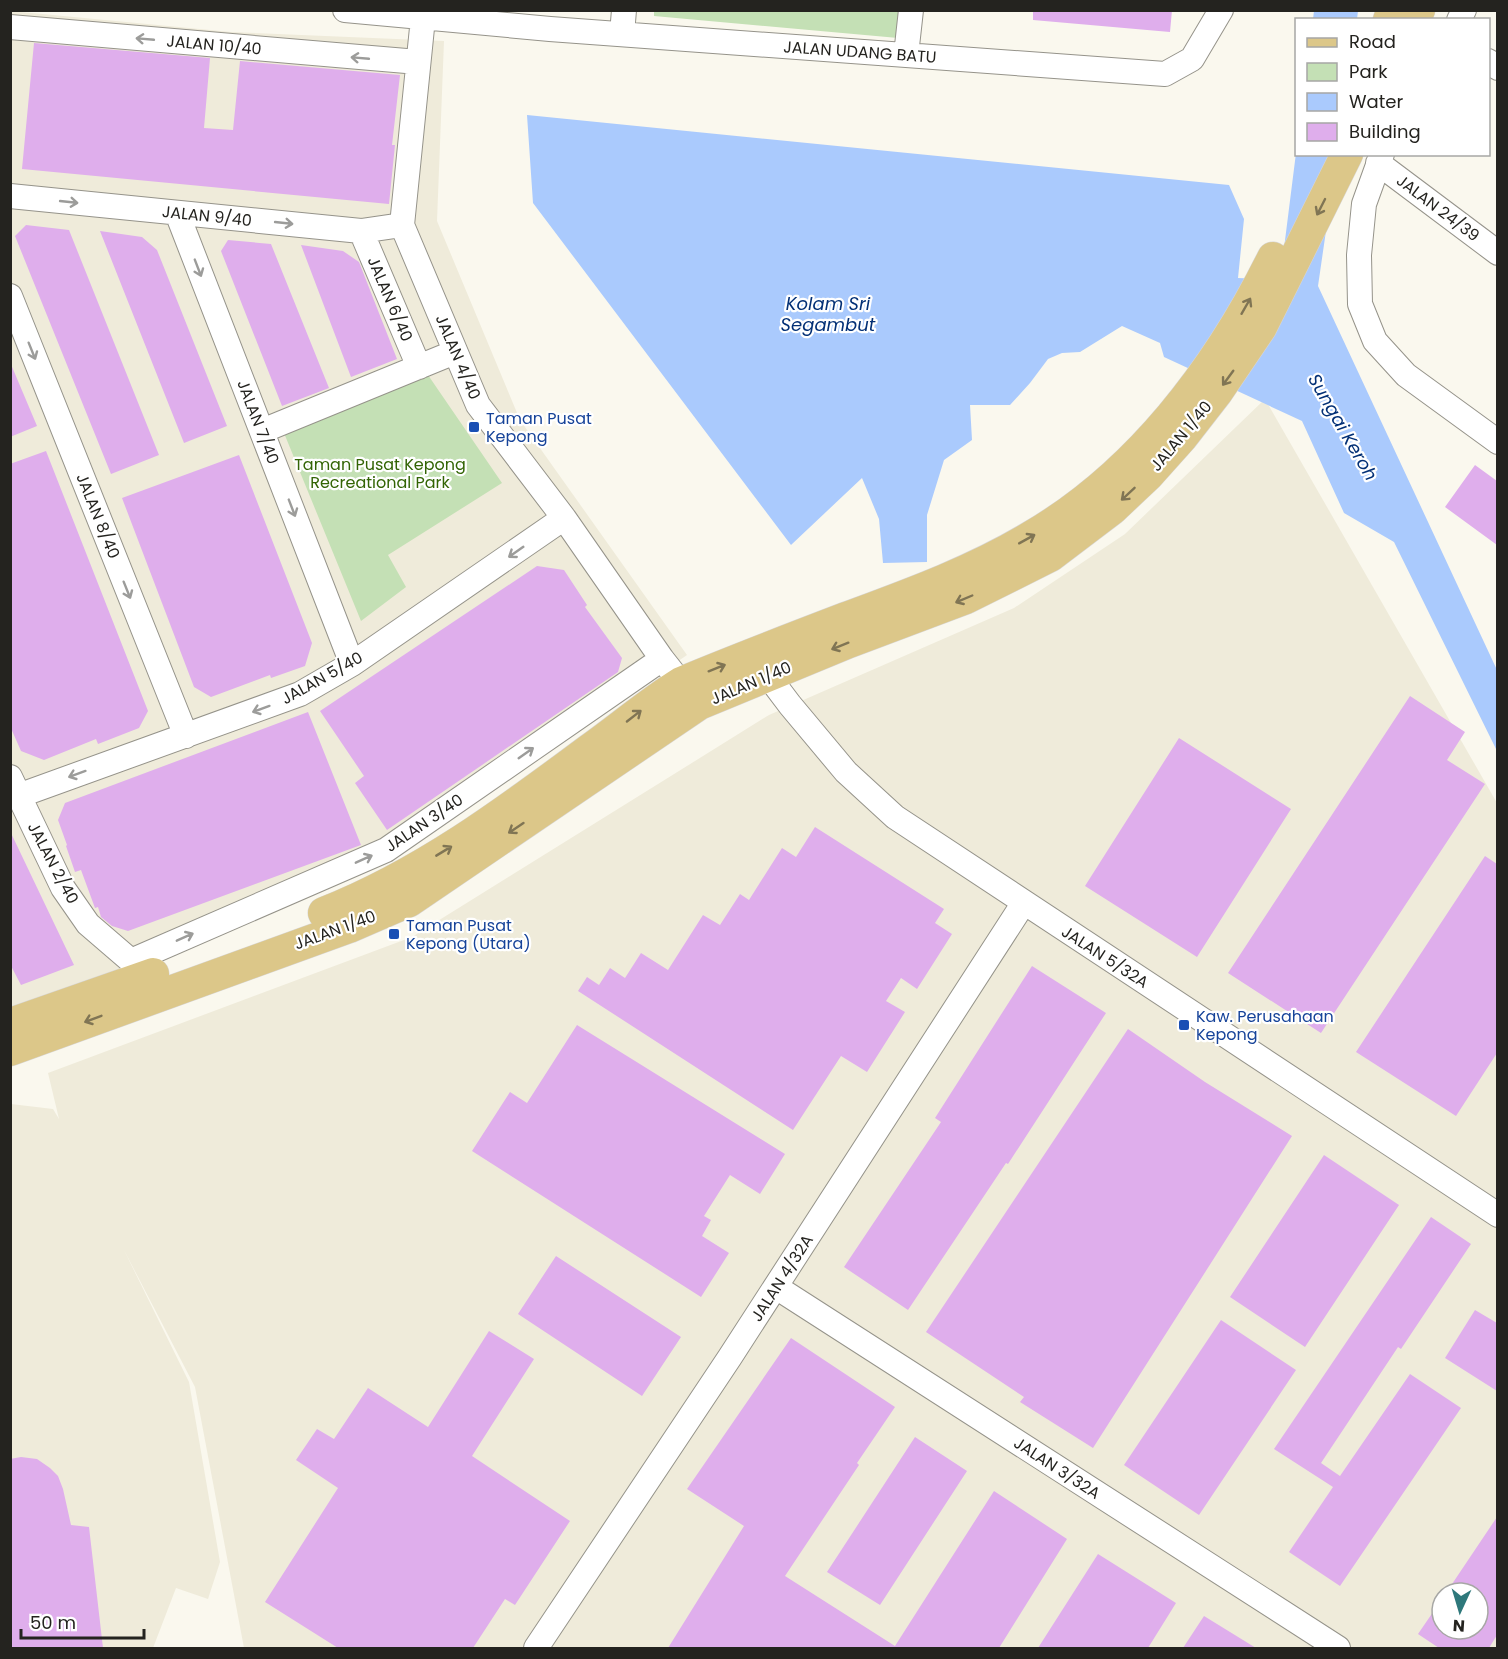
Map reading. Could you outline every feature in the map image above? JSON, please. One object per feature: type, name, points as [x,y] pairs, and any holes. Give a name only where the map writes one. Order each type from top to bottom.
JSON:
[{"type":"main road","name":"JALAN 1/40","points":[[1174,430],[1195,387],[1268,268],[1322,156]]},
{"type":"main road","name":"JALAN 1/40","points":[[10,1024],[140,979],[349,927],[409,901],[681,682],[760,664],[959,574],[1029,538],[1065,515],[1133,458],[1174,430],[1240,360],[1261,327],[1346,156]]},
{"type":"main road","name":"JALAN 1/40","points":[[10,1050],[140,979]]},
{"type":"street","points":[[345,10],[423,18],[468,16]]},
{"type":"street","points":[[906,55],[911,10]]},
{"type":"street","name":"JALAN UDANG BATU","points":[[468,16],[623,22],[906,55],[1165,74],[1192,59],[1221,10]]},
{"type":"street","name":"JALAN 4/40","points":[[423,18],[402,225],[478,405],[564,518],[681,682]]},
{"type":"street","name":"JALAN 10/40","points":[[10,27],[418,62]]},
{"type":"street","points":[[1380,159],[1364,204],[1359,255],[1360,304],[1375,341],[1406,375],[1497,442]]},
{"type":"street","name":"JALAN 24/39","points":[[1380,159],[1495,245]]},
{"type":"street","name":"JALAN 9/40","points":[[10,196],[361,231],[402,225]]},
{"type":"street","name":"JALAN 7/40","points":[[177,213],[352,664]]},
{"type":"street","name":"JALAN 6/40","points":[[361,231],[419,367]]},
{"type":"street","name":"JALAN 8/40","points":[[10,296],[186,736]]},
{"type":"street","points":[[262,432],[455,352]]},
{"type":"street","name":"JALAN 5/40","points":[[14,786],[186,736],[300,694],[352,664],[564,518]]},
{"type":"street","name":"JALAN 5/32A","points":[[760,664],[790,705],[846,772],[895,817],[1023,904],[1332,1104],[1497,1215]]},
{"type":"street","name":"JALAN 3/40","points":[[140,979],[386,850],[681,682]]},
{"type":"street","name":"JALAN 2/40","points":[[14,786],[63,888],[88,924],[140,979]]},
{"type":"street","name":"JALAN 4/32A","points":[[536,1648],[776,1287],[1023,904]]},
{"type":"street","name":"JALAN 3/32A","points":[[776,1287],[1338,1648]]},
{"type":"shaded area","name":"Taman Pusat Kepong","points":[[11,11],[231,32],[444,41],[437,221],[520,420],[687,655],[390,861],[12,1012],[11,1009]]},
{"type":"shaded area","points":[[1265,399],[1497,803],[1497,1648],[244,1648],[195,1387],[124,1250],[189,1382],[220,1562],[208,1599],[176,1588],[153,1648],[11,1648],[11,1104],[53,1109],[59,1119],[48,1073],[412,937],[769,715],[1014,608],[1125,534]]},
{"type":"green space","points":[[654,10],[901,11],[898,38],[654,16]]},
{"type":"green space","name":"Taman Pusat Kepong Recreational Park","points":[[428,375],[502,483],[388,555],[406,587],[361,621],[284,433]]},
{"type":"water","points":[[1314,10],[1358,11],[1357,18],[1313,18]]},
{"type":"water","name":"Kolam Sri Segambut","points":[[527,115],[1229,185],[1244,219],[1238,278],[1280,280],[1296,156],[1337,156],[1318,286],[1497,670],[1497,751],[1394,542],[1344,513],[1302,421],[1164,357],[1160,343],[1122,326],[1080,352],[1062,353],[1048,359],[1010,405],[970,405],[972,440],[944,460],[927,515],[927,562],[883,563],[879,519],[862,478],[791,545],[533,203]]},
{"type":"building","points":[[1033,10],[1172,10],[1170,32],[1033,20]]},
{"type":"building","points":[[34,43],[210,58],[204,128],[233,130],[240,61],[400,75],[392,145],[395,145],[389,204],[22,169]]},
{"type":"building","points":[[26,225],[69,230],[159,455],[111,474],[15,236]]},
{"type":"building","points":[[100,231],[142,237],[157,250],[227,426],[184,443]]},
{"type":"building","points":[[228,240],[271,244],[329,388],[282,406],[221,251]]},
{"type":"building","points":[[301,245],[343,251],[359,262],[397,359],[351,377]]},
{"type":"building","points":[[10,362],[37,426],[10,437]]},
{"type":"building","points":[[46,451],[148,711],[139,728],[98,744],[96,739],[44,760],[21,751],[10,726],[10,464]]},
{"type":"building","points":[[239,455],[312,643],[305,666],[271,678],[270,675],[211,697],[194,687],[122,498]]},
{"type":"building","points":[[1475,465],[1497,481],[1497,545],[1445,507]]},
{"type":"building","points":[[537,566],[564,570],[587,605],[585,607],[622,658],[618,672],[387,830],[355,783],[364,776],[320,711]]},
{"type":"building","points":[[1410,696],[1465,732],[1447,760],[1485,784],[1321,1033],[1228,973]]},
{"type":"building","points":[[308,712],[361,845],[128,931],[112,926],[101,917],[98,907],[95,908],[81,870],[75,872],[66,846],[58,820],[65,803]]},
{"type":"building","points":[[1179,738],[1291,809],[1197,957],[1085,886]]},
{"type":"building","points":[[815,827],[944,909],[935,923],[952,934],[917,989],[901,978],[886,1001],[905,1012],[867,1072],[841,1056],[793,1130],[578,991],[587,977],[599,985],[610,968],[625,978],[641,953],[668,970],[703,915],[720,925],[740,894],[749,900],[782,848],[796,857]]},
{"type":"building","points":[[10,831],[74,965],[21,985],[10,964]]},
{"type":"building","points":[[1485,856],[1497,864],[1497,1053],[1456,1116],[1356,1052]]},
{"type":"building","points":[[1032,966],[1106,1013],[1008,1164],[1006,1163],[908,1310],[844,1267],[941,1122],[935,1118]]},
{"type":"building","points":[[577,1025],[785,1154],[760,1194],[730,1175],[704,1216],[711,1220],[702,1236],[729,1253],[701,1297],[472,1151],[510,1092],[527,1103]]},
{"type":"building","points":[[1128,1029],[1205,1082],[1292,1136],[1093,1448],[1020,1402],[1024,1397],[926,1332]]},
{"type":"building","points":[[1324,1155],[1399,1205],[1305,1347],[1230,1297]]},
{"type":"building","points":[[1431,1217],[1471,1244],[1401,1349],[1398,1347],[1321,1463],[1340,1476],[1410,1374],[1461,1408],[1340,1586],[1289,1552],[1333,1487],[1274,1449]]},
{"type":"building","points":[[556,1256],[681,1337],[642,1396],[518,1314]]},
{"type":"building","points":[[1475,1310],[1497,1323],[1497,1391],[1445,1358]]},
{"type":"building","points":[[1221,1320],[1296,1370],[1199,1515],[1124,1465]]},
{"type":"building","points":[[489,1331],[534,1359],[472,1456],[570,1521],[515,1605],[505,1599],[473,1648],[338,1648],[265,1602],[338,1488],[296,1460],[317,1429],[334,1439],[368,1388],[428,1427]]},
{"type":"building","points":[[791,1338],[895,1407],[785,1576],[895,1646],[994,1491],[1067,1539],[999,1648],[668,1648],[744,1526],[687,1489]]},
{"type":"building","points":[[915,1437],[967,1471],[880,1605],[827,1572]]},
{"type":"building","points":[[21,1457],[37,1459],[58,1476],[71,1525],[89,1527],[103,1648],[10,1648],[10,1459]]},
{"type":"building","points":[[1497,1517],[1497,1635],[1489,1648],[1439,1648],[1418,1634],[1430,1616],[1430,1641],[1490,1641],[1490,1581],[1454,1581]]},
{"type":"building","points":[[1098,1554],[1176,1603],[1148,1648],[1038,1648]]},
{"type":"building","points":[[1204,1616],[1256,1648],[1183,1648]]},
{"type":"place","name":"Taman Pusat Kepong","points":[[474,427]]},
{"type":"place","name":"Taman Pusat Kepong (Utara)","points":[[394,934]]},
{"type":"place","name":"Kaw. Perusahaan Kepong","points":[[1184,1025]]},
{"type":"water label","name":"Sungai Keroh","points":[[1343,427]]}]
